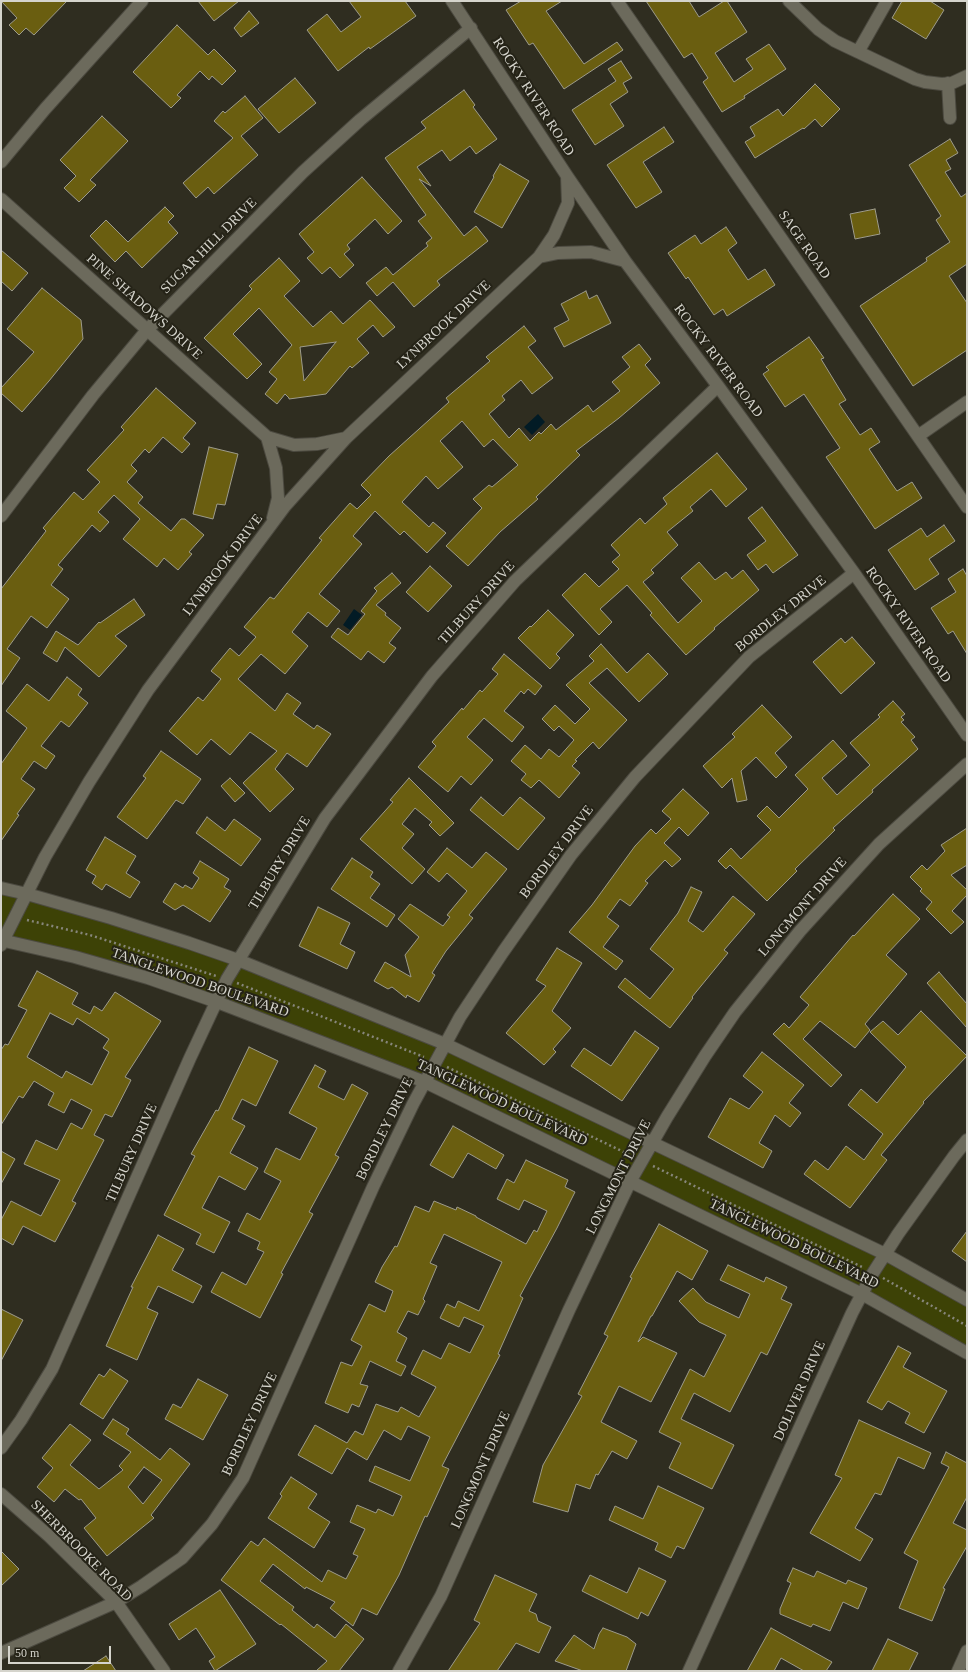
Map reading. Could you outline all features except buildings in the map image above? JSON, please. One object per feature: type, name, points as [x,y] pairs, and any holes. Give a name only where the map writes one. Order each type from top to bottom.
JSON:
[{"type":"street","points":[[1,162],[45,109],[142,1]]},
{"type":"street","name":"ROCKY RIVER ROAD","points":[[452,1],[624,262],[718,386],[854,573],[967,735]]},
{"type":"street","name":"SAGE ROAD","points":[[617,1],[967,507]]},
{"type":"street","points":[[789,1],[818,29],[835,40],[920,81],[948,83],[967,76]]},
{"type":"street","points":[[858,52],[887,1]]},
{"type":"street","name":"SUGAR HILL DRIVE","points":[[1,516],[93,395],[147,330],[303,172],[360,120],[471,28]]},
{"type":"street","points":[[948,83],[950,118]]},
{"type":"street","name":"LYNBROOK DRIVE","points":[[2,942],[46,857],[89,782],[148,690],[285,506],[346,438],[539,257],[554,235],[568,203],[567,176]]},
{"type":"street","name":"PINE SHADOWS DRIVE","points":[[1,199],[267,437],[294,445],[318,444],[346,438]]},
{"type":"street","points":[[539,257],[558,253],[591,252],[624,262]]},
{"type":"street","name":"TILBURY DRIVE","points":[[1,1448],[21,1420],[52,1369],[190,1058],[238,960],[325,818],[432,676],[515,581],[718,386]]},
{"type":"street","points":[[918,436],[967,402]]},
{"type":"street","points":[[267,437],[276,468],[278,490],[278,498],[271,524]]},
{"type":"street","name":"BORDLEY DRIVE","points":[[1,1653],[116,1602],[182,1558],[212,1524],[243,1478],[373,1187],[425,1082],[460,1017],[499,958],[571,855],[635,777],[749,657],[854,573]]},
{"type":"street","name":"LONGMONT DRIVE","points":[[399,1671],[441,1596],[569,1310],[631,1180],[705,1056],[735,1012],[800,931],[879,844],[967,764]]},
{"type":"street","name":"TANGLEWOOD BOULEVARD","points":[[1,888],[112,918],[238,960],[445,1044],[885,1254],[967,1300]]},
{"type":"street","name":"TANGLEWOOD BOULEVARD","points":[[2,942],[75,957],[148,978],[217,1002],[425,1082],[631,1180],[862,1294],[967,1353]]},
{"type":"street","name":"DOLIVER DRIVE","points":[[689,1671],[848,1320],[885,1254],[954,1156],[967,1140]]},
{"type":"street","name":"SHERBROOKE ROAD","points":[[1,1494],[49,1536],[116,1602],[164,1671]]},
{"type":"street","points":[[958,1671],[967,1651]]},
{"type":"green space","points":[[1,893],[128,928],[232,963],[438,1046],[879,1255],[967,1306],[967,1348],[510,1118],[90,955],[1,934]]},
{"type":"water","points":[[538,414],[545,422],[532,435],[524,427]]},
{"type":"water","points":[[354,609],[362,615],[350,630],[343,625]]}]
